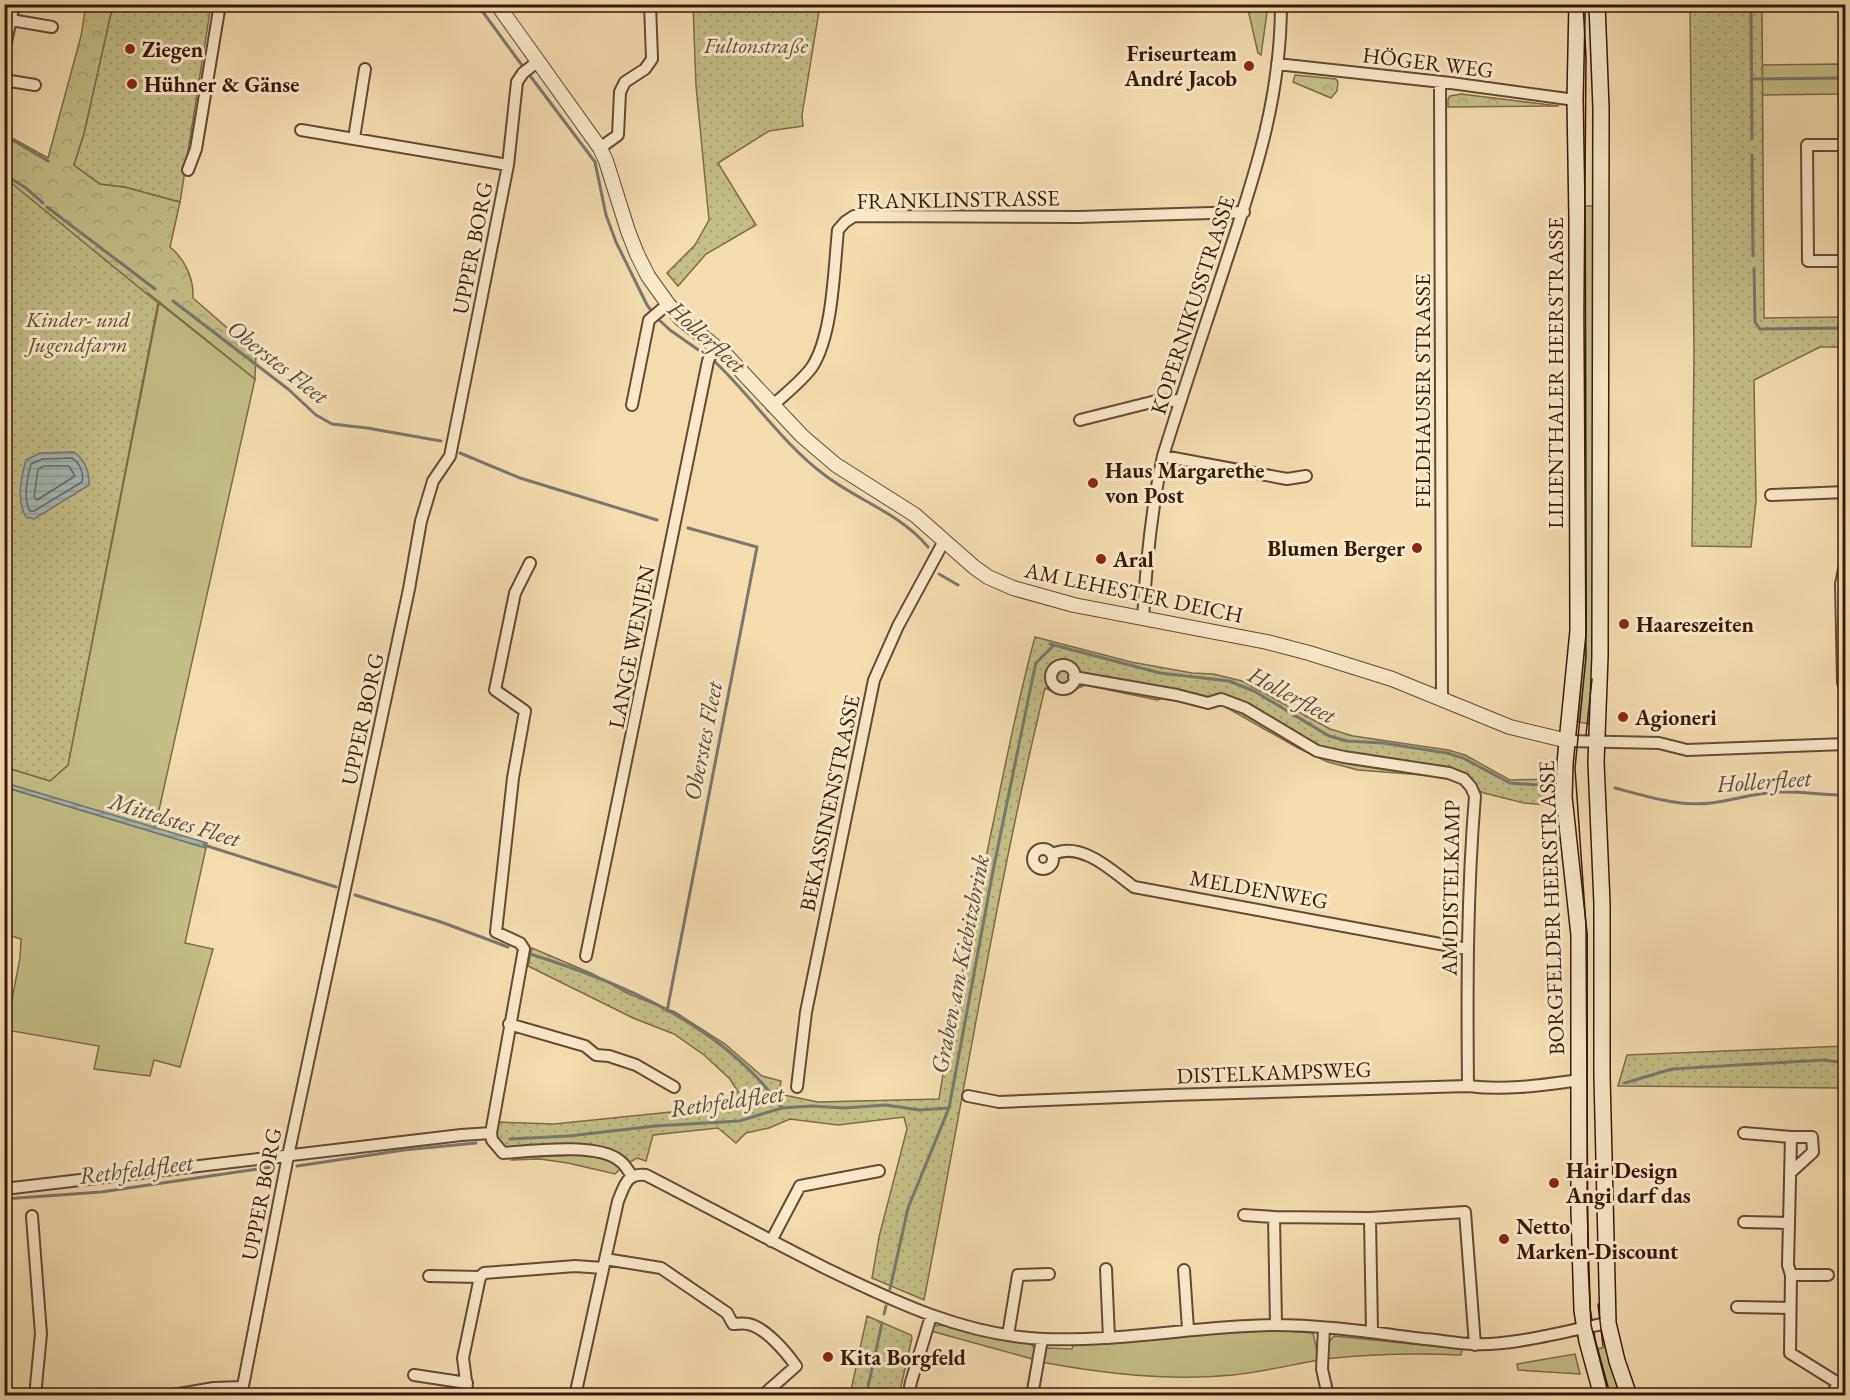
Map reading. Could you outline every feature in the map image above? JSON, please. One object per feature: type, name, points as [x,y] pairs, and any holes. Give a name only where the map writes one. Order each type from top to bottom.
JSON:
[{"type":"main road","name":"LILIENTHALER HEERSTRASSE","points":[[1568,741],[1578,632],[1575,100],[1577,4]]},
{"type":"main road","name":"LILIENTHALER HEERSTRASSE","points":[[1597,741],[1600,656],[1601,108],[1598,4]]},
{"type":"main road","name":"BORGFELDER HEERSTRASSE","points":[[1568,741],[1564,797],[1579,935],[1581,1080],[1579,1210],[1582,1310],[1602,1395]]},
{"type":"main road","name":"BORGFELDER HEERSTRASSE","points":[[1597,741],[1602,904],[1602,1076],[1608,1323],[1617,1361],[1629,1395]]},
{"type":"street","points":[[188,170],[196,149],[220,4]]},
{"type":"street","name":"AM LEHESTER DEICH","points":[[497,4],[529,68],[600,148],[628,231],[648,276],[659,312],[681,319],[712,354],[727,356],[772,406],[836,465],[915,515],[988,577],[1013,588],[1074,605],[1267,642],[1309,653],[1392,679],[1509,727],[1568,741],[1659,743],[1687,750],[1845,744]]},
{"type":"street","points":[[600,148],[618,135],[620,92],[625,82],[645,69],[652,59],[650,4]]},
{"type":"street","name":"KOPERNIKUSSTRASSE","points":[[1143,619],[1152,508],[1163,456],[1244,212],[1263,146],[1281,38],[1281,4]]},
{"type":"street","points":[[4,52],[10,11],[52,27]]},
{"type":"street","name":"HÖGER WEG","points":[[1277,64],[1575,100]]},
{"type":"street","name":"UPPER BORG","points":[[242,1391],[288,1156],[409,589],[421,521],[433,481],[450,456],[508,165],[515,93],[519,77],[529,68]]},
{"type":"street","points":[[354,138],[365,69]]},
{"type":"street","points":[[4,80],[35,85]]},
{"type":"street","name":"FELDHAUSER STRASSE","points":[[1440,83],[1442,698]]},
{"type":"street","points":[[302,130],[508,165]]},
{"type":"street","points":[[1845,145],[1807,145],[1807,157],[1808,261],[1845,261]]},
{"type":"street","name":"FRANKLINSTRASSE","points":[[772,406],[811,368],[821,351],[831,298],[838,230],[854,216],[1078,217],[1244,212]]},
{"type":"street","points":[[632,405],[647,326],[649,320],[659,312]]},
{"type":"street","name":"LANGE WENJEN","points":[[586,956],[712,354]]},
{"type":"street","points":[[1080,420],[1156,401],[1181,400]]},
{"type":"street","points":[[1163,456],[1287,479],[1306,476]]},
{"type":"street","points":[[1771,495],[1845,492]]},
{"type":"street","name":"BEKASSINENSTRASSE","points":[[797,1087],[806,1012],[874,680],[888,647],[944,541]]},
{"type":"street","points":[[1845,560],[1841,584],[1845,695]]},
{"type":"street","points":[[530,563],[515,593],[495,690],[525,711],[513,778],[496,932],[520,943],[524,949],[509,1024],[491,1133],[492,1140],[503,1153],[573,1149],[606,1153],[621,1161],[629,1179]]},
{"type":"street","name":"AM DISTELKAMP","points":[[1074,677],[1177,695],[1208,703],[1221,699],[1245,708],[1317,751],[1419,767],[1449,773],[1464,779],[1475,796],[1469,872],[1467,949],[1468,1086]]},
{"type":"street","name":"MELDENWEG","points":[[1053,854],[1062,850],[1092,856],[1134,887],[1467,949]]},
{"type":"street","points":[[509,1024],[585,1046],[596,1055],[609,1056],[636,1065],[674,1087]]},
{"type":"street","name":"DISTELKAMPSWEG","points":[[968,1096],[999,1102],[1468,1086],[1514,1088],[1581,1080]]},
{"type":"street","points":[[4,1189],[491,1133]]},
{"type":"street","points":[[1744,1133],[1812,1137],[1813,1152],[1790,1173]]},
{"type":"street","points":[[1791,1137],[1788,1223],[1788,1265],[1791,1275],[1790,1353],[1842,1386],[1831,1395]]},
{"type":"street","points":[[771,1241],[800,1186],[879,1171]]},
{"type":"street","points":[[574,1395],[618,1201],[629,1179],[638,1174],[646,1175],[771,1241],[877,1293],[964,1327],[1008,1335],[1042,1339],[1109,1338],[1188,1329],[1276,1325],[1372,1332],[1475,1344],[1499,1343],[1608,1323]]},
{"type":"street","points":[[1244,1215],[1370,1218],[1465,1212],[1475,1344]]},
{"type":"street","points":[[32,1216],[41,1334],[35,1395]]},
{"type":"street","points":[[1274,1217],[1276,1325]]},
{"type":"street","points":[[1370,1218],[1372,1332]]},
{"type":"street","points":[[1744,1222],[1788,1223]]},
{"type":"street","points":[[468,1395],[464,1358],[480,1277],[484,1272],[604,1263],[661,1269],[727,1313],[733,1324],[750,1324],[771,1337],[786,1351],[796,1366],[762,1395]]},
{"type":"street","points":[[1106,1269],[1109,1338]]},
{"type":"street","points":[[1184,1270],[1188,1329]]},
{"type":"street","points":[[1008,1335],[1018,1275],[1049,1274]]},
{"type":"street","points":[[1791,1275],[1828,1275]]},
{"type":"street","points":[[429,1276],[480,1277]]},
{"type":"street","points":[[1737,1307],[1790,1308]]},
{"type":"street","points":[[908,1395],[931,1316]]},
{"type":"street","points":[[1324,1328],[1322,1369],[1328,1395]]},
{"type":"street","points":[[1032,1395],[1042,1339]]},
{"type":"street","points":[[414,1375],[467,1383]]},
{"type":"street","points":[[167,1395],[214,1388],[242,1391]]},
{"type":"green space","points":[[86,5],[113,5],[84,134],[74,165],[100,184],[125,187],[180,202],[170,247],[180,257],[187,270],[192,284],[193,298],[256,353],[255,379],[148,293],[5,420],[5,134],[48,158],[81,36]]},
{"type":"green space","points":[[113,5],[211,5],[180,202],[125,187],[100,184],[74,165],[84,134]]},
{"type":"green space","name":"Fultonstraße","points":[[693,5],[820,5],[802,115],[803,126],[769,131],[718,163],[756,225],[706,254],[678,286],[667,273],[695,245],[709,220],[696,86]]},
{"type":"green space","points":[[1247,5],[1268,5],[1261,55],[1258,53]]},
{"type":"green space","points":[[1690,5],[1762,5],[1764,318],[1845,317],[1845,347],[1820,347],[1754,380],[1756,501],[1751,547],[1692,546],[1694,352]]},
{"type":"green space","points":[[1845,64],[1845,94],[1762,95],[1762,65]]},
{"type":"green space","points":[[1295,75],[1336,79],[1337,91],[1331,98],[1293,82]]},
{"type":"green space","points":[[1461,94],[1559,106],[1448,107],[1450,96]]},
{"type":"green space","name":"Kinder- und Jugendfarm","points":[[4,177],[158,303],[68,765],[50,781],[5,767]]},
{"type":"green space","points":[[1583,206],[1596,206],[1593,700],[1589,724],[1578,722],[1582,669]]},
{"type":"green space","points":[[159,303],[255,379],[155,828],[5,783],[4,767],[50,781],[68,765]]},
{"type":"green space","points":[[1035,637],[1131,662],[1192,673],[1213,674],[1242,681],[1330,729],[1353,736],[1448,750],[1465,755],[1510,780],[1552,779],[1553,801],[1548,801],[1547,805],[1524,803],[1484,793],[1448,777],[1358,770],[1328,762],[1298,748],[1222,705],[1209,706],[1164,698],[1157,700],[1085,685],[1067,693],[1055,693],[1045,688],[1011,840],[924,1300],[872,1278],[879,1237],[907,1129],[904,1117],[838,1125],[790,1119],[769,1128],[746,1133],[736,1143],[718,1128],[653,1135],[646,1161],[637,1158],[630,1162],[611,1149],[591,1145],[507,1148],[501,1143],[497,1134],[497,1122],[554,1124],[710,1108],[738,1092],[730,1079],[704,1055],[674,1034],[633,1018],[528,966],[532,948],[593,974],[629,994],[675,1012],[725,1044],[762,1076],[781,1081],[779,1094],[818,1102],[939,1099],[991,833]]},
{"type":"green space","points":[[4,787],[206,848],[185,943],[213,949],[180,1067],[154,1060],[150,1076],[94,1069],[99,1046],[6,1030],[20,958],[21,939],[5,934]]},
{"type":"green space","points":[[1845,1046],[1845,1088],[1618,1086],[1627,1055]]},
{"type":"green space","points":[[575,1155],[610,1161],[621,1168],[615,1174],[540,1159],[512,1160],[514,1158]]},
{"type":"green space","points":[[867,1316],[911,1335],[899,1395],[850,1395]]},
{"type":"green space","points":[[941,1325],[984,1336],[1031,1344],[1036,1351],[1036,1360],[931,1331],[934,1326]]},
{"type":"green space","points":[[1276,1330],[1313,1333],[1319,1360],[1244,1374],[1209,1377],[1161,1377],[1113,1373],[1041,1362],[1047,1348],[1072,1349],[1073,1345],[1191,1334]]},
{"type":"green space","points":[[1334,1336],[1462,1349],[1461,1355],[1393,1354],[1325,1359],[1328,1343]]},
{"type":"green space","points":[[1606,1347],[1623,1395],[1606,1395],[1593,1350]]},
{"type":"green space","points":[[1575,1354],[1580,1374],[1518,1370],[1517,1364]]},
{"type":"water","points":[[74,452],[86,467],[89,485],[34,519],[26,517],[20,497],[26,460],[40,453]]},
{"type":"water","points":[[5,783],[207,843],[206,848],[5,787]]},
{"type":"waterway","name":"Hollerfleet","points":[[477,4],[524,68]]},
{"type":"waterway","points":[[1751,4],[1752,139]]},
{"type":"waterway","name":"Hollerfleet","points":[[528,73],[595,162],[606,215],[616,242],[647,305],[670,330],[707,356]]},
{"type":"waterway","points":[[1752,79],[1846,78]]},
{"type":"waterway","points":[[4,135],[48,161]]},
{"type":"waterway","points":[[1752,155],[1753,256]]},
{"type":"waterway","name":"Oberstes Fleet","points":[[4,174],[26,188],[43,203]]},
{"type":"waterway","name":"Oberstes Fleet","points":[[47,207],[155,289]]},
{"type":"waterway","points":[[1754,269],[1755,322],[1760,329],[1846,328]]},
{"type":"waterway","name":"Oberstes Fleet","points":[[173,301],[288,389],[316,415],[332,424],[441,441]]},
{"type":"waterway","name":"Hollerfleet","points":[[713,360],[781,435],[810,463],[839,485],[893,517],[928,547]]},
{"type":"waterway","name":"Oberstes Fleet","points":[[460,453],[520,478],[657,520]]},
{"type":"waterway","name":"Oberstes Fleet","points":[[667,1011],[757,547],[688,528]]},
{"type":"waterway","name":"Hollerfleet","points":[[939,574],[958,585]]},
{"type":"waterway","name":"Hollerfleet","points":[[1050,644],[1160,673],[1229,681],[1254,691],[1329,736],[1347,741],[1383,743],[1447,753],[1463,758],[1510,783],[1551,786]]},
{"type":"waterway","name":"Graben am Kiebitzbrink","points":[[890,1289],[908,1208],[949,1108],[993,871],[1036,663],[1054,645]]},
{"type":"waterway","name":"Hollerfleet","points":[[1615,788],[1663,800],[1699,804],[1775,792],[1846,795]]},
{"type":"waterway","name":"Mittelstes Fleet","points":[[204,845],[336,887]]},
{"type":"waterway","name":"Mittelstes Fleet","points":[[355,895],[441,922],[508,947]]},
{"type":"waterway","name":"Mittelstes Fleet","points":[[530,954],[600,979],[669,1011],[731,1053],[758,1079],[782,1108]]},
{"type":"waterway","points":[[1625,1083],[1672,1069],[1824,1060],[1846,1063]]},
{"type":"waterway","name":"Rethfeldfleet","points":[[510,1139],[739,1121],[782,1108],[886,1105],[919,1110],[949,1108]]},
{"type":"waterway","name":"Rethfeldfleet","points":[[297,1166],[404,1150],[476,1143]]},
{"type":"waterway","name":"Rethfeldfleet","points":[[4,1199],[101,1192],[271,1167]]},
{"type":"waterway","name":"Graben am Kiebitzbrink","points":[[884,1314],[886,1306]]},
{"type":"waterway","name":"Graben am Kiebitzbrink","points":[[866,1396],[882,1323]]},
{"type":"tram line","points":[[1583,4],[1586,57],[1584,315],[1586,657],[1575,768],[1586,926],[1588,1264],[1591,1325],[1609,1396]]},
{"type":"tram line","points":[[1586,735],[1592,679]]},
{"type":"tram line","points":[[1598,1304],[1603,1346]]},
{"type":"place","name":"Ziegen","points":[[130,49]]},
{"type":"place","name":"Friseurteam André Jacob","points":[[1249,66]]},
{"type":"place","name":"Hühner & Gänse","points":[[132,84]]},
{"type":"place","name":"Haus Margarethe von Post","points":[[1093,483]]},
{"type":"place","name":"Blumen Berger","points":[[1417,548]]},
{"type":"place","name":"Aral","points":[[1101,559]]},
{"type":"place","name":"Haareszeiten","points":[[1624,624]]},
{"type":"place","name":"Agioneri","points":[[1623,717]]},
{"type":"place","name":"Hair Design Angi darf das","points":[[1554,1183]]},
{"type":"place","name":"Netto Marken-Discount","points":[[1504,1239]]},
{"type":"place","name":"Kita Borgfeld","points":[[828,1357]]}]
